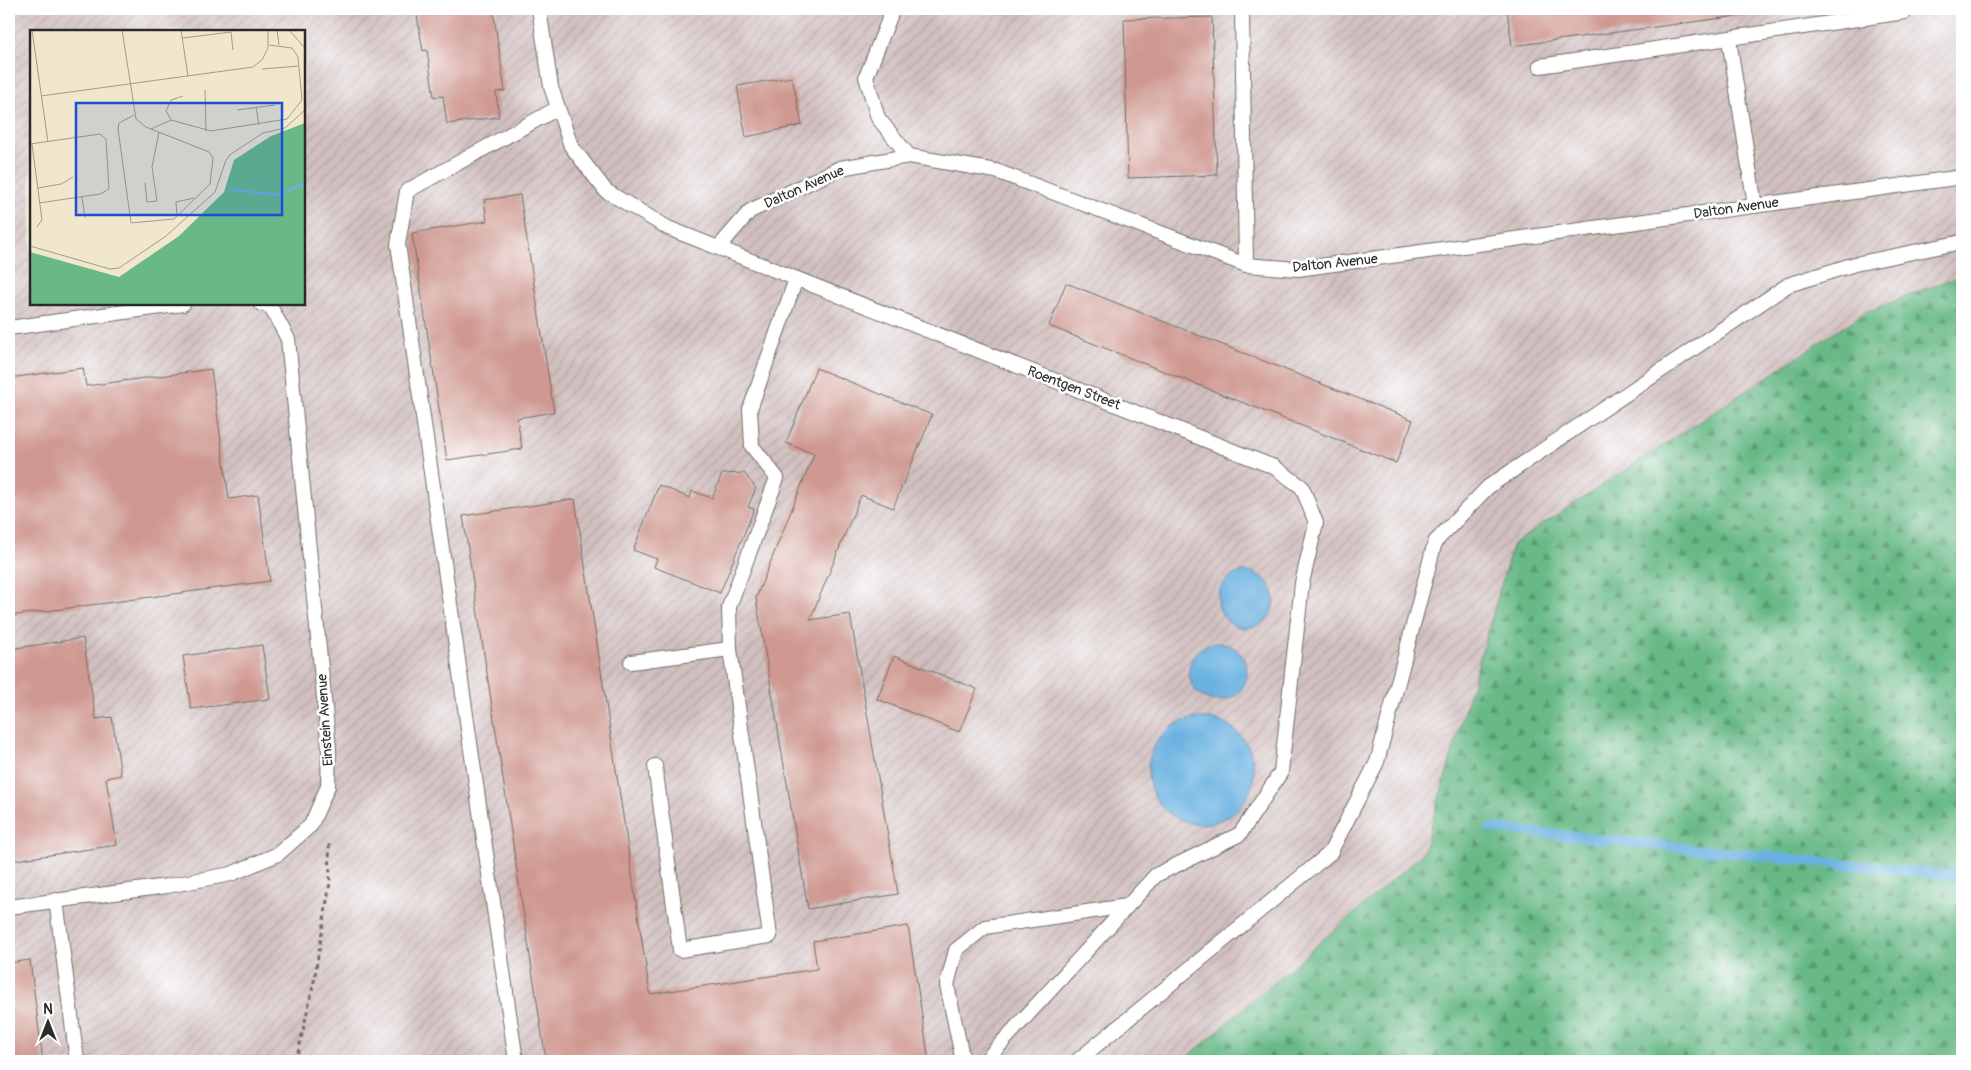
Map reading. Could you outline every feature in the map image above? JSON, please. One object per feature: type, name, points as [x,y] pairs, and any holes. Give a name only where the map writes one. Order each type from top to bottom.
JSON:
[{"type":"lane","name":"Roentgen Street","points":[[539,9],[551,87],[571,146],[606,191],[668,228],[1274,467],[1302,487],[1316,524],[1302,583],[1281,772],[1240,834],[1156,875],[1127,906]]},
{"type":"lane","points":[[893,9],[866,77],[878,118],[909,156]]},
{"type":"lane","points":[[1242,9],[1246,265]]},
{"type":"lane","points":[[1540,66],[1905,12]]},
{"type":"lane","points":[[1729,39],[1755,206]]},
{"type":"lane","points":[[516,1061],[398,244],[407,191],[558,108]]},
{"type":"lane","name":"Dalton Avenue","points":[[718,248],[750,212],[840,168],[909,156],[996,171],[1246,265],[1298,269],[1962,176]]},
{"type":"lane","points":[[1077,1061],[1330,853],[1377,762],[1434,542],[1488,487],[1788,285],[1855,264],[1962,242]]},
{"type":"lane","points":[[655,766],[680,950],[770,936],[730,649],[730,607],[777,478],[752,446],[750,409],[796,279]]},
{"type":"lane","points":[[9,328],[176,305]]},
{"type":"lane","name":"Einstein Avenue","points":[[9,907],[167,886],[231,874],[278,854],[311,825],[328,786],[329,748],[288,338],[270,306],[266,305]]},
{"type":"lane","points":[[630,662],[730,649]]},
{"type":"lane","points":[[56,900],[77,1061]]},
{"type":"lane","points":[[963,1061],[947,985],[956,950],[985,927],[1127,906]]},
{"type":"lane","points":[[985,1061],[1127,906]]},
{"type":"path","points":[[296,1061],[314,981],[330,882],[329,834]]},
{"type":"shaded area","points":[[9,9],[1962,9],[1962,275],[1866,312],[1514,544],[1423,854],[1183,1061],[9,1061]]},
{"type":"green space","points":[[1962,275],[1962,1061],[1183,1061],[1423,854],[1513,544],[1866,312]]},
{"type":"water","points":[[1240,572],[1252,572],[1262,576],[1270,584],[1274,600],[1270,616],[1262,624],[1252,628],[1240,628],[1230,624],[1222,616],[1218,606],[1218,594],[1222,584],[1230,576]]},
{"type":"water","points":[[1218,643],[1234,648],[1242,656],[1247,672],[1242,688],[1234,696],[1218,701],[1202,696],[1194,688],[1189,672],[1194,656],[1202,648]]},
{"type":"water","points":[[1201,718],[1221,722],[1239,733],[1250,751],[1254,771],[1250,791],[1239,809],[1221,820],[1201,824],[1181,820],[1163,809],[1152,791],[1148,771],[1152,751],[1163,733],[1181,722]]},
{"type":"building","points":[[416,9],[493,9],[505,91],[496,92],[499,117],[447,124],[443,96],[434,97],[427,50],[423,51]]},
{"type":"building","points":[[1507,9],[1783,9],[1783,10],[1512,46]]},
{"type":"building","points":[[1212,17],[1217,175],[1128,178],[1124,19]]},
{"type":"building","points":[[792,77],[802,125],[746,137],[737,86]]},
{"type":"building","points":[[520,195],[554,412],[517,418],[522,449],[447,460],[412,233],[487,221],[484,200]]},
{"type":"building","points":[[1066,283],[1413,420],[1396,463],[1049,326]]},
{"type":"building","points":[[83,368],[86,386],[211,369],[229,499],[258,495],[270,581],[9,616],[9,378]]},
{"type":"building","points":[[816,368],[932,415],[893,508],[861,495],[810,620],[850,614],[898,894],[808,909],[756,598],[814,454],[786,443]]},
{"type":"building","points":[[744,473],[756,488],[748,507],[754,509],[720,593],[654,567],[657,559],[633,550],[659,485],[690,498],[692,491],[712,498],[722,474]]},
{"type":"building","points":[[575,499],[650,994],[817,969],[813,941],[908,926],[929,1061],[546,1061],[463,516]]},
{"type":"building","points":[[83,638],[96,719],[112,717],[121,775],[106,778],[117,845],[9,861],[9,787],[12,786],[9,763],[9,649]]},
{"type":"building","points":[[262,645],[270,699],[191,709],[183,656]]},
{"type":"building","points":[[894,656],[977,689],[959,732],[877,699]]},
{"type":"building","points":[[30,960],[43,1061],[9,1061],[9,963]]},
{"type":"waterway","points":[[1490,828],[1950,875],[1962,870]]}]
